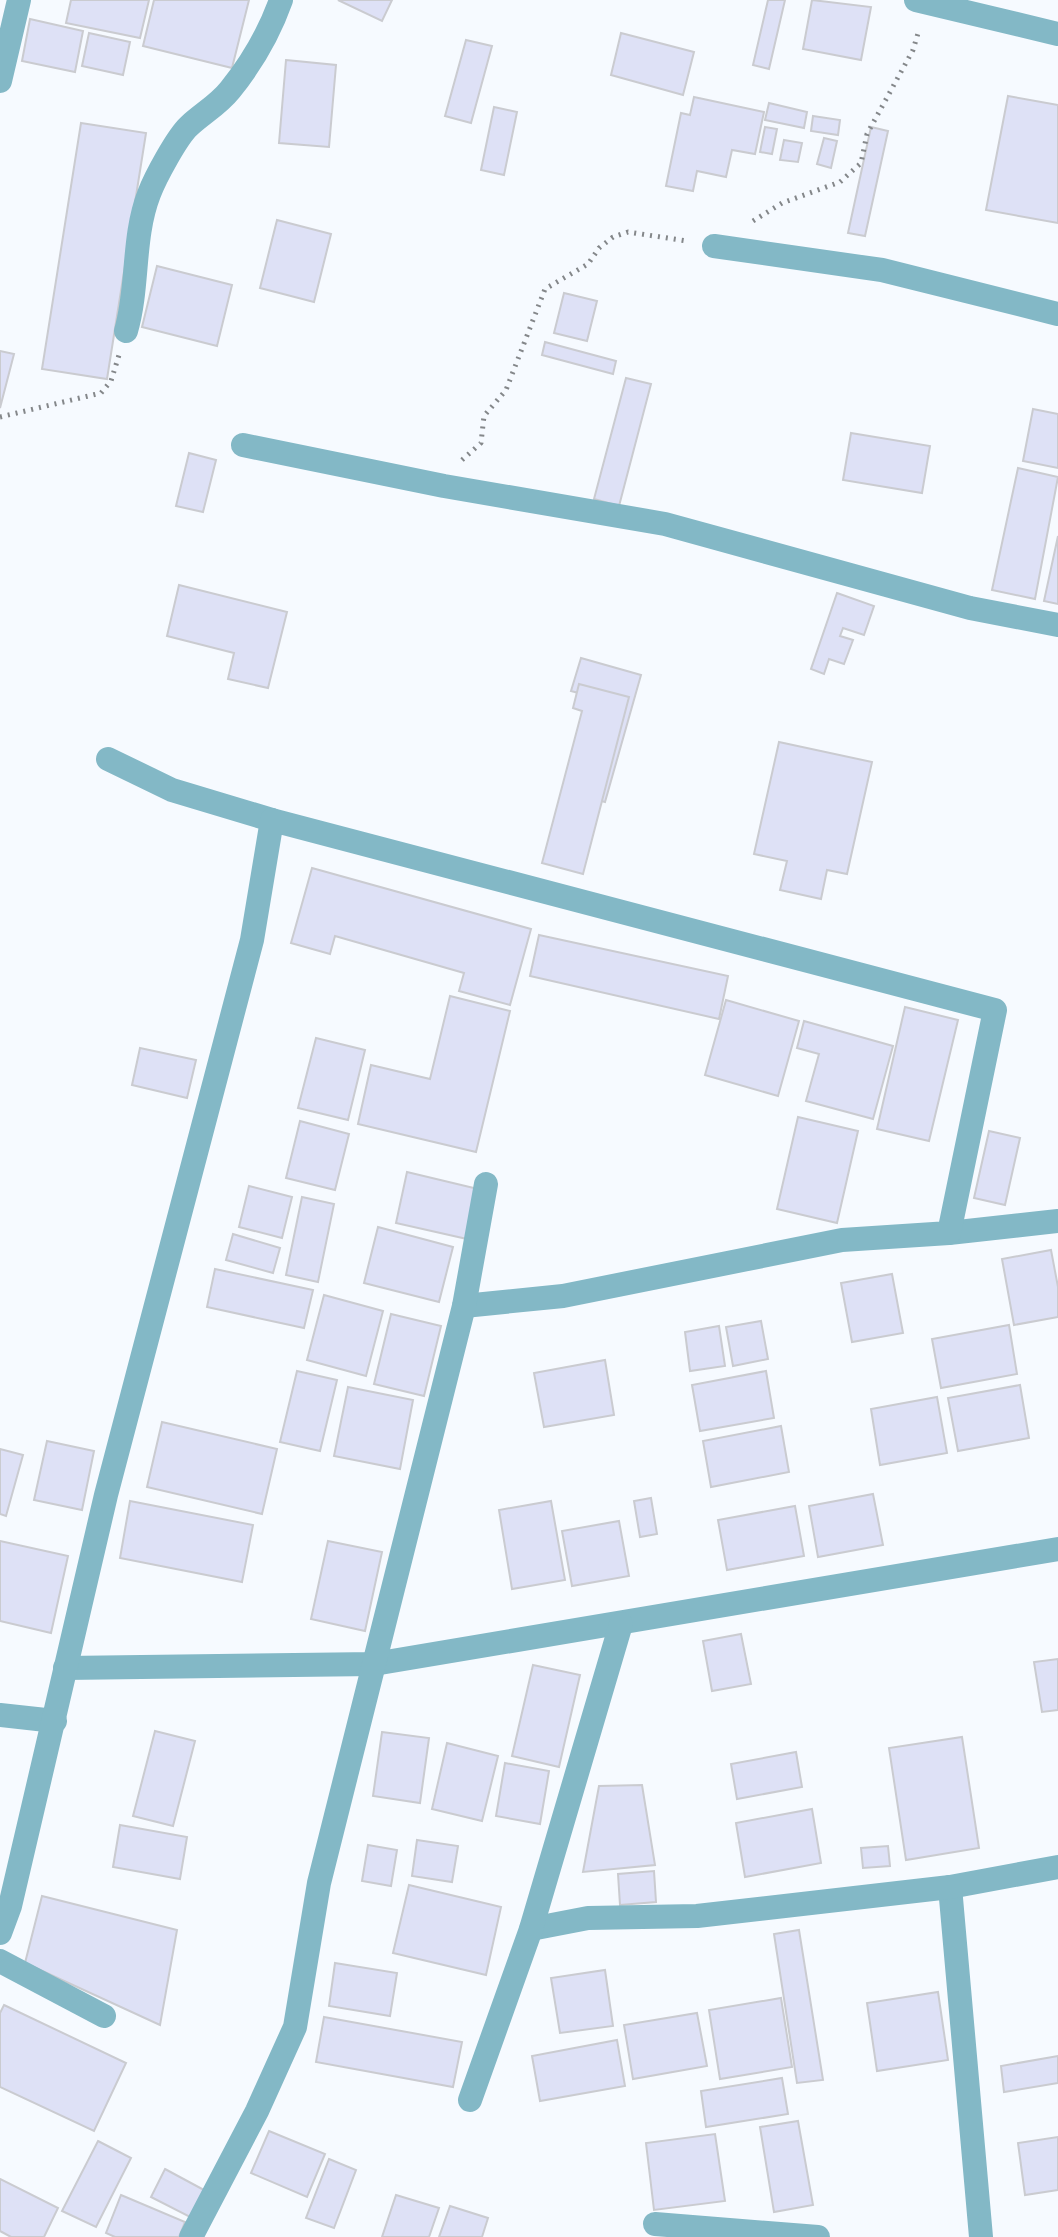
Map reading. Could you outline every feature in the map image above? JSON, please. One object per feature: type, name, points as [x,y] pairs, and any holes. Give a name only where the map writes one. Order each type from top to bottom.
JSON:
[{"type":"street","points":[[0,81],[19,0]]},
{"type":"street","points":[[126,331],[135,299],[137,237],[149,193],[188,127],[212,111],[232,88],[273,21],[281,0]]},
{"type":"street","points":[[921,1],[1058,34]]},
{"type":"street","points":[[714,246],[882,270],[1058,314]]},
{"type":"street","points":[[243,445],[444,486],[665,524],[970,608],[1058,625]]},
{"type":"street","points":[[108,759],[172,790],[272,820],[995,1010],[949,1233]]},
{"type":"street","points":[[0,1933],[10,1906],[55,1721],[106,1495],[252,940],[272,820]]},
{"type":"street","points":[[191,2237],[257,2111],[295,2027],[319,1883],[464,1306],[486,1184]]},
{"type":"street","points":[[464,1306],[563,1296],[842,1240],[949,1233],[1058,1221]]},
{"type":"street","points":[[65,1668],[374,1664],[1058,1549]]},
{"type":"street","points":[[470,2100],[531,1929],[621,1624]]},
{"type":"street","points":[[0,1715],[55,1721]]},
{"type":"street","points":[[531,1929],[588,1918],[697,1916],[950,1887],[1058,1867]]},
{"type":"street","points":[[950,1887],[981,2237]]},
{"type":"street","points":[[0,1961],[104,2016]]},
{"type":"street","points":[[655,2224],[818,2237]]},
{"type":"path","points":[[444,486],[462,458],[481,443],[484,416],[506,390],[545,289],[588,264],[599,248],[613,237],[628,232],[714,246],[782,203],[840,182],[861,163],[867,134],[913,50],[921,1]]},
{"type":"path","points":[[0,417],[101,393],[111,381],[126,331]]},
{"type":"building","points":[[71,0],[149,0],[140,38],[66,23]]},
{"type":"building","points":[[154,0],[249,0],[232,68],[143,46]]},
{"type":"building","points":[[338,0],[392,0],[382,21]]},
{"type":"building","points":[[768,0],[785,0],[769,69],[753,65]]},
{"type":"building","points":[[812,0],[871,7],[861,60],[803,49]]},
{"type":"building","points":[[30,19],[83,31],[75,72],[22,61]]},
{"type":"building","points":[[89,33],[130,42],[123,75],[82,66]]},
{"type":"building","points":[[621,33],[694,52],[683,95],[611,75]]},
{"type":"building","points":[[466,40],[492,46],[471,123],[445,116]]},
{"type":"building","points":[[286,60],[336,65],[329,147],[279,143]]},
{"type":"building","points":[[1008,96],[1058,105],[1058,223],[986,210]]},
{"type":"building","points":[[694,97],[764,112],[755,154],[732,150],[726,177],[697,171],[693,191],[666,186],[681,113],[690,115]]},
{"type":"building","points":[[769,103],[807,112],[804,128],[765,120]]},
{"type":"building","points":[[494,107],[517,112],[504,175],[481,170]]},
{"type":"building","points":[[813,116],[840,120],[838,135],[811,131]]},
{"type":"building","points":[[81,123],[146,133],[107,379],[42,369]]},
{"type":"building","points":[[765,127],[777,129],[772,154],[760,152]]},
{"type":"building","points":[[871,127],[888,131],[865,236],[848,233]]},
{"type":"building","points":[[824,138],[837,141],[831,168],[817,164]]},
{"type":"building","points":[[784,140],[802,143],[798,162],[780,160]]},
{"type":"building","points":[[277,220],[331,234],[314,302],[260,288]]},
{"type":"building","points":[[157,266],[232,285],[217,346],[142,327]]},
{"type":"building","points":[[564,293],[597,301],[587,341],[554,333]]},
{"type":"building","points":[[545,342],[616,361],[613,374],[542,355]]},
{"type":"building","points":[[0,351],[14,354],[0,408]]},
{"type":"building","points":[[626,378],[651,384],[619,506],[594,499]]},
{"type":"building","points":[[1033,409],[1058,414],[1058,468],[1023,461]]},
{"type":"building","points":[[851,433],[930,446],[922,493],[843,480]]},
{"type":"building","points":[[189,453],[216,460],[203,512],[176,506]]},
{"type":"building","points":[[1018,468],[1058,477],[1035,599],[992,590]]},
{"type":"building","points":[[1058,536],[1058,604],[1044,601]]},
{"type":"building","points":[[179,585],[287,612],[268,688],[228,679],[234,653],[167,636]]},
{"type":"building","points":[[837,593],[874,606],[864,635],[843,628],[840,636],[853,640],[844,664],[829,659],[824,674],[811,669]]},
{"type":"building","points":[[581,658],[641,675],[605,802],[566,791],[591,701],[586,695],[571,691]]},
{"type":"building","points":[[579,684],[629,697],[583,874],[542,863],[582,711],[573,708]]},
{"type":"building","points":[[779,742],[872,762],[847,874],[827,870],[821,899],[780,890],[787,861],[754,854]]},
{"type":"building","points":[[312,868],[531,929],[510,1005],[459,991],[464,973],[335,936],[330,954],[291,943]]},
{"type":"building","points":[[539,935],[728,976],[719,1019],[530,976]]},
{"type":"building","points":[[450,996],[510,1011],[476,1152],[358,1124],[371,1065],[430,1079]]},
{"type":"building","points":[[726,1000],[799,1021],[778,1096],[705,1075]]},
{"type":"building","points":[[905,1007],[958,1020],[929,1141],[877,1129]]},
{"type":"building","points":[[804,1021],[893,1046],[873,1119],[806,1101],[819,1054],[797,1048]]},
{"type":"building","points":[[316,1038],[365,1050],[348,1120],[298,1108]]},
{"type":"building","points":[[140,1048],[196,1060],[187,1098],[132,1085]]},
{"type":"building","points":[[798,1117],[858,1131],[837,1223],[777,1209]]},
{"type":"building","points":[[300,1121],[349,1134],[335,1190],[286,1178]]},
{"type":"building","points":[[989,1131],[1020,1138],[1005,1205],[974,1198]]},
{"type":"building","points":[[407,1172],[478,1189],[467,1239],[396,1223]]},
{"type":"building","points":[[249,1186],[292,1197],[282,1238],[239,1227]]},
{"type":"building","points":[[302,1197],[334,1204],[318,1282],[286,1275]]},
{"type":"building","points":[[378,1227],[453,1247],[439,1302],[364,1283]]},
{"type":"building","points":[[233,1234],[280,1248],[273,1273],[226,1260]]},
{"type":"building","points":[[1051,1250],[1058,1287],[1058,1317],[1014,1325],[1002,1259]]},
{"type":"building","points":[[215,1269],[313,1290],[304,1328],[207,1307]]},
{"type":"building","points":[[892,1274],[903,1333],[852,1342],[841,1283]]},
{"type":"building","points":[[324,1295],[383,1311],[366,1376],[307,1360]]},
{"type":"building","points":[[391,1314],[441,1326],[424,1396],[374,1384]]},
{"type":"building","points":[[761,1321],[768,1359],[733,1366],[726,1327]]},
{"type":"building","points":[[1009,1325],[1017,1374],[941,1388],[932,1339]]},
{"type":"building","points":[[719,1326],[725,1366],[690,1371],[685,1332]]},
{"type":"building","points":[[605,1360],[614,1415],[544,1427],[534,1373]]},
{"type":"building","points":[[297,1371],[337,1380],[320,1451],[280,1442]]},
{"type":"building","points":[[766,1371],[774,1418],[700,1431],[692,1385]]},
{"type":"building","points":[[1020,1385],[1029,1438],[958,1451],[948,1398]]},
{"type":"building","points":[[348,1387],[413,1400],[400,1469],[334,1456]]},
{"type":"building","points":[[937,1397],[947,1453],[880,1465],[871,1409]]},
{"type":"building","points":[[162,1422],[277,1449],[262,1514],[147,1487]]},
{"type":"building","points":[[781,1426],[789,1472],[711,1487],[703,1441]]},
{"type":"building","points":[[47,1441],[94,1451],[82,1510],[34,1500]]},
{"type":"building","points":[[0,1449],[23,1455],[6,1516],[0,1514]]},
{"type":"building","points":[[873,1494],[883,1545],[818,1557],[809,1506]]},
{"type":"building","points":[[651,1498],[657,1534],[640,1537],[634,1501]]},
{"type":"building","points":[[130,1501],[253,1525],[242,1582],[120,1558]]},
{"type":"building","points":[[551,1501],[565,1580],[512,1589],[499,1510]]},
{"type":"building","points":[[795,1506],[804,1556],[727,1570],[718,1520]]},
{"type":"building","points":[[619,1521],[629,1576],[572,1586],[562,1531]]},
{"type":"building","points":[[0,1541],[68,1556],[51,1633],[0,1621]]},
{"type":"building","points":[[328,1541],[382,1552],[365,1631],[311,1619]]},
{"type":"building","points":[[741,1634],[751,1684],[712,1691],[703,1641]]},
{"type":"building","points":[[1058,1659],[1058,1710],[1042,1712],[1034,1662]]},
{"type":"building","points":[[533,1665],[580,1675],[559,1767],[512,1756]]},
{"type":"building","points":[[155,1731],[195,1741],[173,1826],[133,1816]]},
{"type":"building","points":[[382,1732],[429,1738],[420,1803],[373,1796]]},
{"type":"building","points":[[962,1737],[979,1848],[906,1860],[889,1748]]},
{"type":"building","points":[[447,1743],[498,1756],[482,1821],[432,1809]]},
{"type":"building","points":[[796,1752],[802,1787],[737,1799],[731,1764]]},
{"type":"building","points":[[505,1763],[549,1771],[540,1824],[496,1816]]},
{"type":"building","points":[[642,1785],[655,1865],[583,1872],[599,1786]]},
{"type":"building","points":[[812,1809],[821,1863],[745,1877],[736,1823]]},
{"type":"building","points":[[120,1825],[187,1837],[180,1879],[113,1867]]},
{"type":"building","points":[[417,1840],[458,1846],[452,1882],[412,1876]]},
{"type":"building","points":[[368,1845],[397,1850],[391,1886],[362,1881]]},
{"type":"building","points":[[888,1846],[890,1866],[863,1868],[861,1848]]},
{"type":"building","points":[[654,1871],[656,1902],[620,1905],[618,1874]]},
{"type":"building","points":[[409,1885],[501,1907],[486,1975],[393,1953]]},
{"type":"building","points":[[42,1896],[177,1930],[160,2025],[25,1963]]},
{"type":"building","points":[[799,1930],[823,2080],[797,2083],[774,1934]]},
{"type":"building","points":[[335,1963],[397,1973],[390,2016],[329,2006]]},
{"type":"building","points":[[605,1970],[613,2026],[560,2033],[551,1978]]},
{"type":"building","points":[[938,1992],[948,2060],[877,2071],[867,2003]]},
{"type":"building","points":[[781,1998],[792,2067],[720,2079],[709,2010]]},
{"type":"building","points":[[4,2005],[126,2063],[94,2131],[0,2087],[0,2013]]},
{"type":"building","points":[[697,2013],[707,2066],[633,2079],[624,2025]]},
{"type":"building","points":[[324,2017],[462,2042],[453,2087],[316,2062]]},
{"type":"building","points":[[617,2040],[625,2086],[540,2101],[532,2056]]},
{"type":"building","points":[[1058,2056],[1058,2083],[1004,2092],[1001,2066]]},
{"type":"building","points":[[782,2078],[788,2114],[706,2127],[701,2091]]},
{"type":"building","points":[[798,2121],[813,2205],[774,2212],[760,2127]]},
{"type":"building","points":[[269,2131],[325,2154],[307,2197],[251,2173]]},
{"type":"building","points":[[715,2134],[725,2201],[654,2210],[646,2143]]},
{"type":"building","points":[[1058,2137],[1058,2190],[1025,2195],[1018,2143]]},
{"type":"building","points":[[98,2141],[131,2158],[96,2227],[62,2211]]},
{"type":"building","points":[[329,2159],[356,2170],[334,2228],[306,2218]]},
{"type":"building","points":[[165,2169],[204,2190],[190,2217],[151,2197]]},
{"type":"building","points":[[0,2179],[58,2208],[44,2237],[11,2237],[0,2231]]},
{"type":"building","points":[[121,2195],[185,2222],[179,2237],[115,2237],[106,2233]]},
{"type":"building","points":[[396,2195],[439,2208],[429,2237],[382,2237]]},
{"type":"building","points":[[450,2206],[488,2218],[482,2237],[439,2237]]}]
